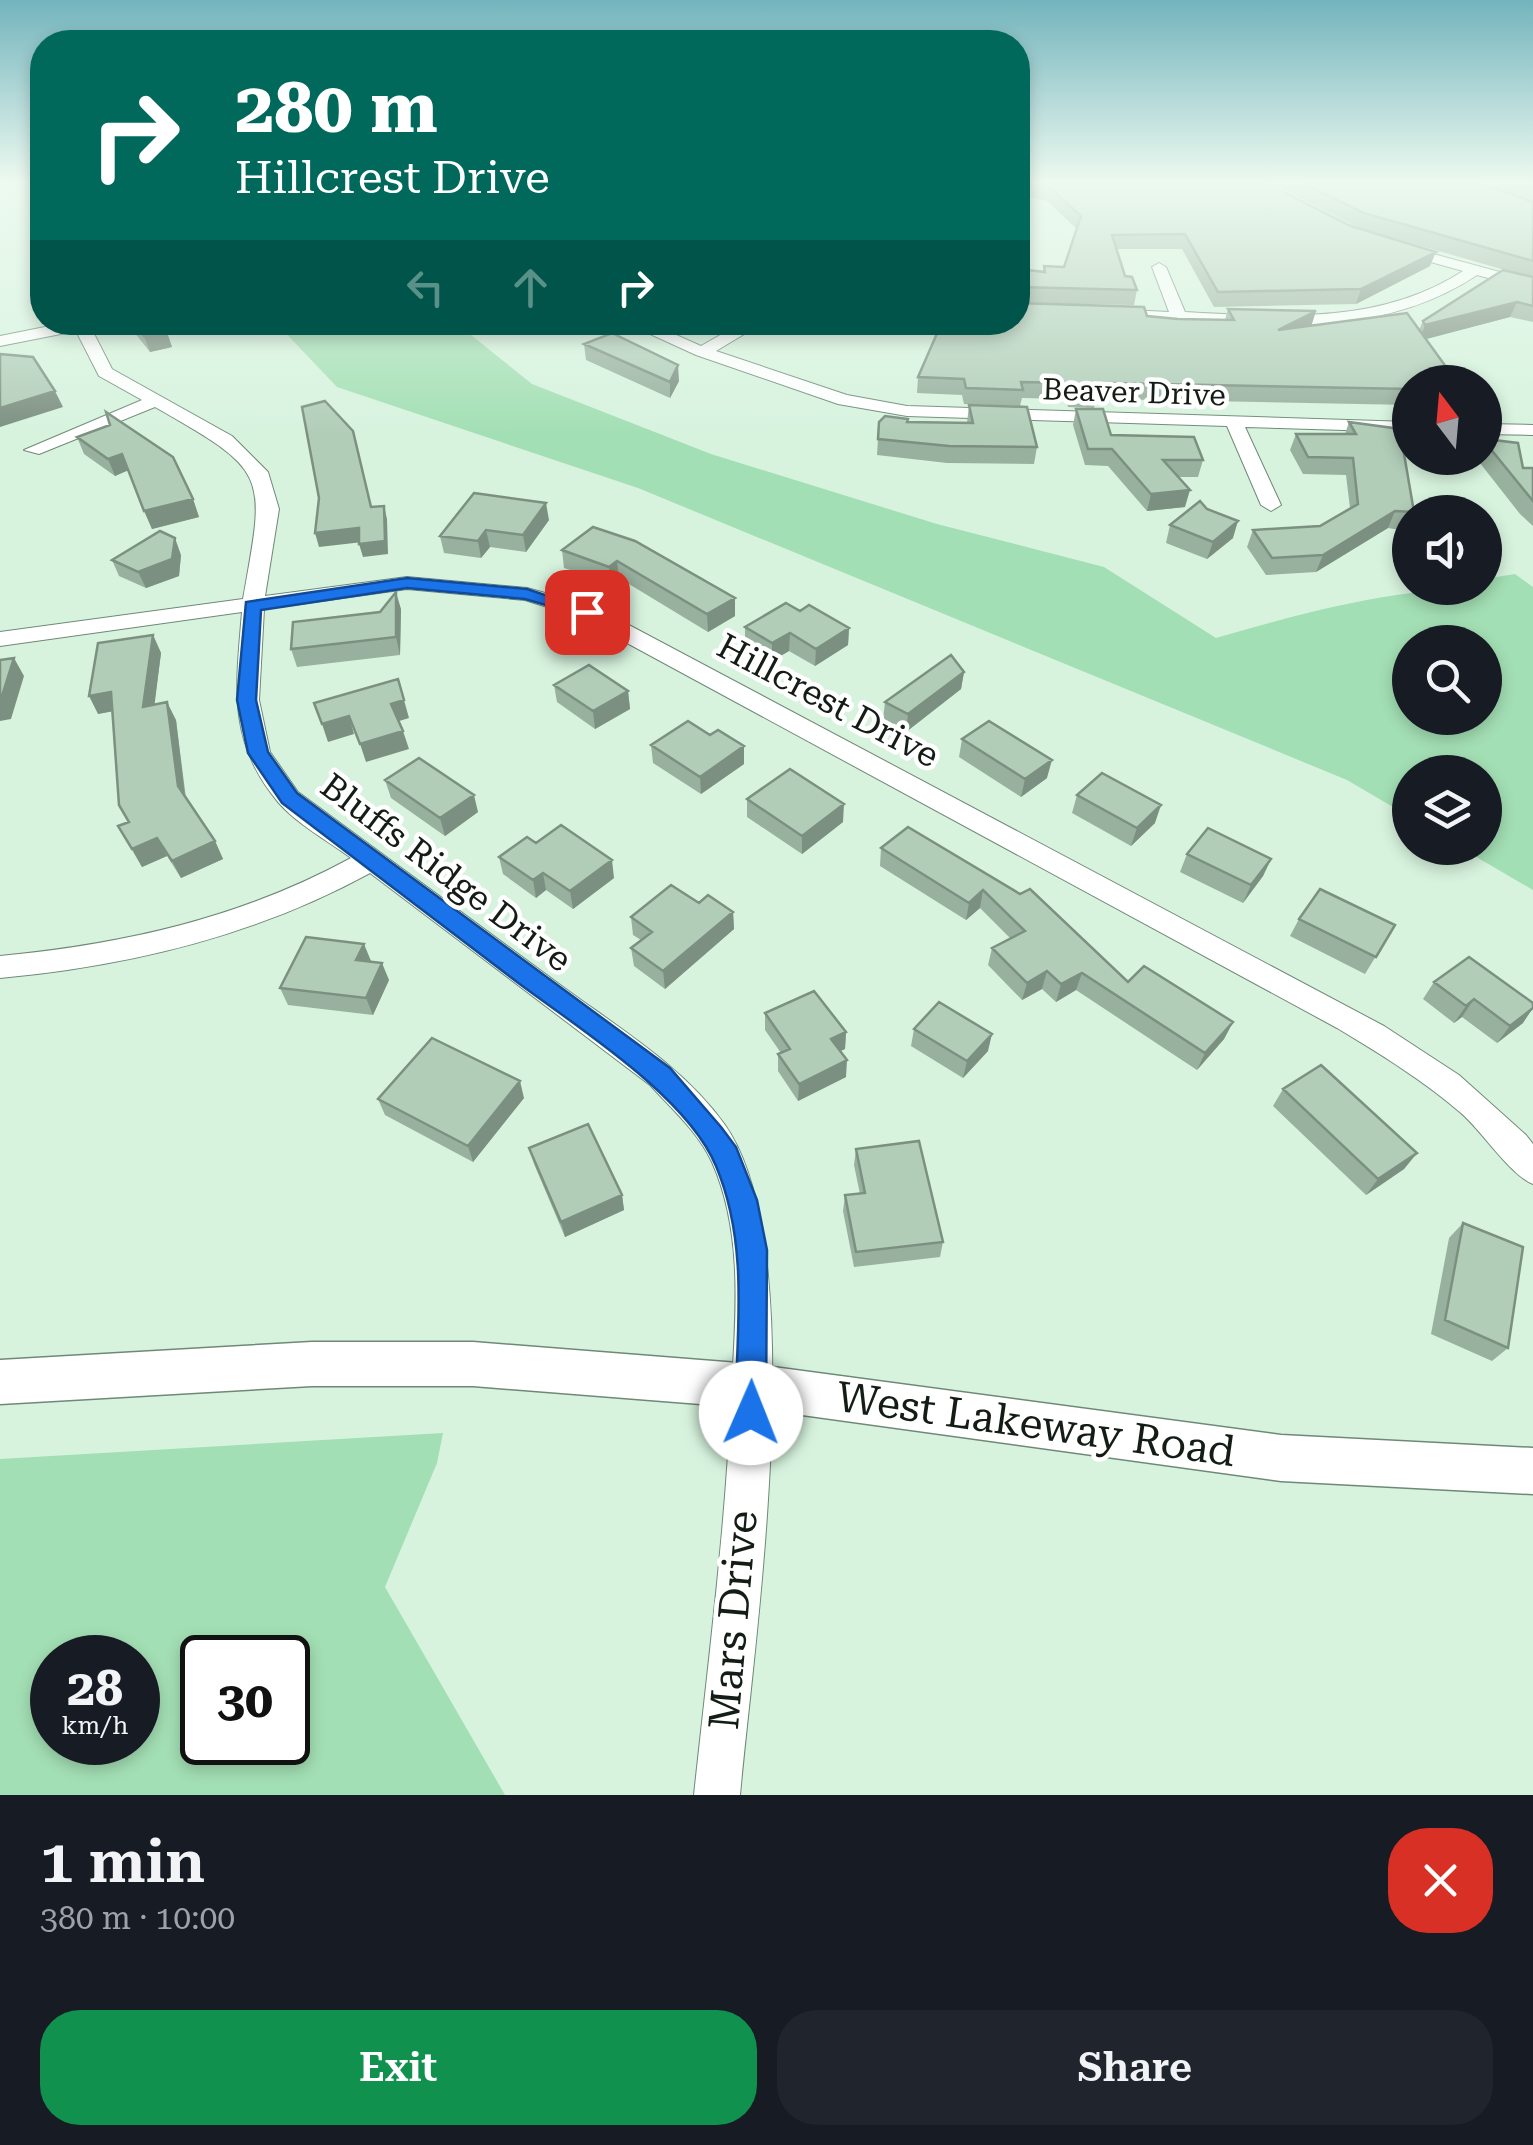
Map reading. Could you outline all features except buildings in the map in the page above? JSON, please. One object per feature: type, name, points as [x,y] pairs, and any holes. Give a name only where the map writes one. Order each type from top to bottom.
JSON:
[{"type":"street","points":[[1463,267],[1533,286]]},
{"type":"street","points":[[1159,268],[1178,315]]},
{"type":"street","points":[[1089,313],[1320,318],[1370,314],[1438,294],[1475,270]]},
{"type":"street","points":[[0,341],[30,335]]},
{"type":"street","name":"Bluffs Ridge Drive","points":[[86,335],[105,372],[152,402],[226,440],[259,472],[270,509],[253,606],[247,700],[258,753],[289,798],[660,1076],[698,1116],[726,1156],[750,1233],[751,1386]]},
{"type":"street","name":"Beaver Drive","points":[[662,335],[844,400],[906,410],[1392,427]]},
{"type":"street","points":[[702,352],[733,335]]},
{"type":"street","points":[[33,450],[152,402]]},
{"type":"street","points":[[1234,423],[1271,506]]},
{"type":"street","points":[[1502,429],[1533,430]]},
{"type":"street","name":"Hillcrest Drive","points":[[0,638],[407,583],[527,594],[587,612],[1348,1019],[1442,1078],[1522,1154],[1533,1170]]},
{"type":"street","points":[[0,967],[73,962],[194,935],[315,893],[369,861]]},
{"type":"street","name":"West Lakeway Road","points":[[0,1382],[312,1364],[473,1364],[751,1386],[1281,1458],[1533,1471]]},
{"type":"street","name":"Mars Drive","points":[[717,1795],[751,1386]]},
{"type":"green space","points":[[287,335],[471,335],[532,384],[711,454],[937,524],[1104,567],[1216,638],[1315,611],[1392,596],[1392,605],[1502,605],[1502,576],[1515,574],[1533,587],[1533,890],[1490,865],[1502,865],[1502,755],[1392,755],[1392,806],[1347,780],[638,488],[337,387]]},
{"type":"green space","points":[[443,1433],[437,1463],[385,1587],[505,1795],[0,1795],[0,1459]]},
{"type":"route","points":[[587,612],[527,594],[467,585],[407,583],[253,606],[247,700],[258,753],[289,798],[660,1076],[698,1116],[726,1156],[743,1200],[753,1250],[751,1413]]}]
